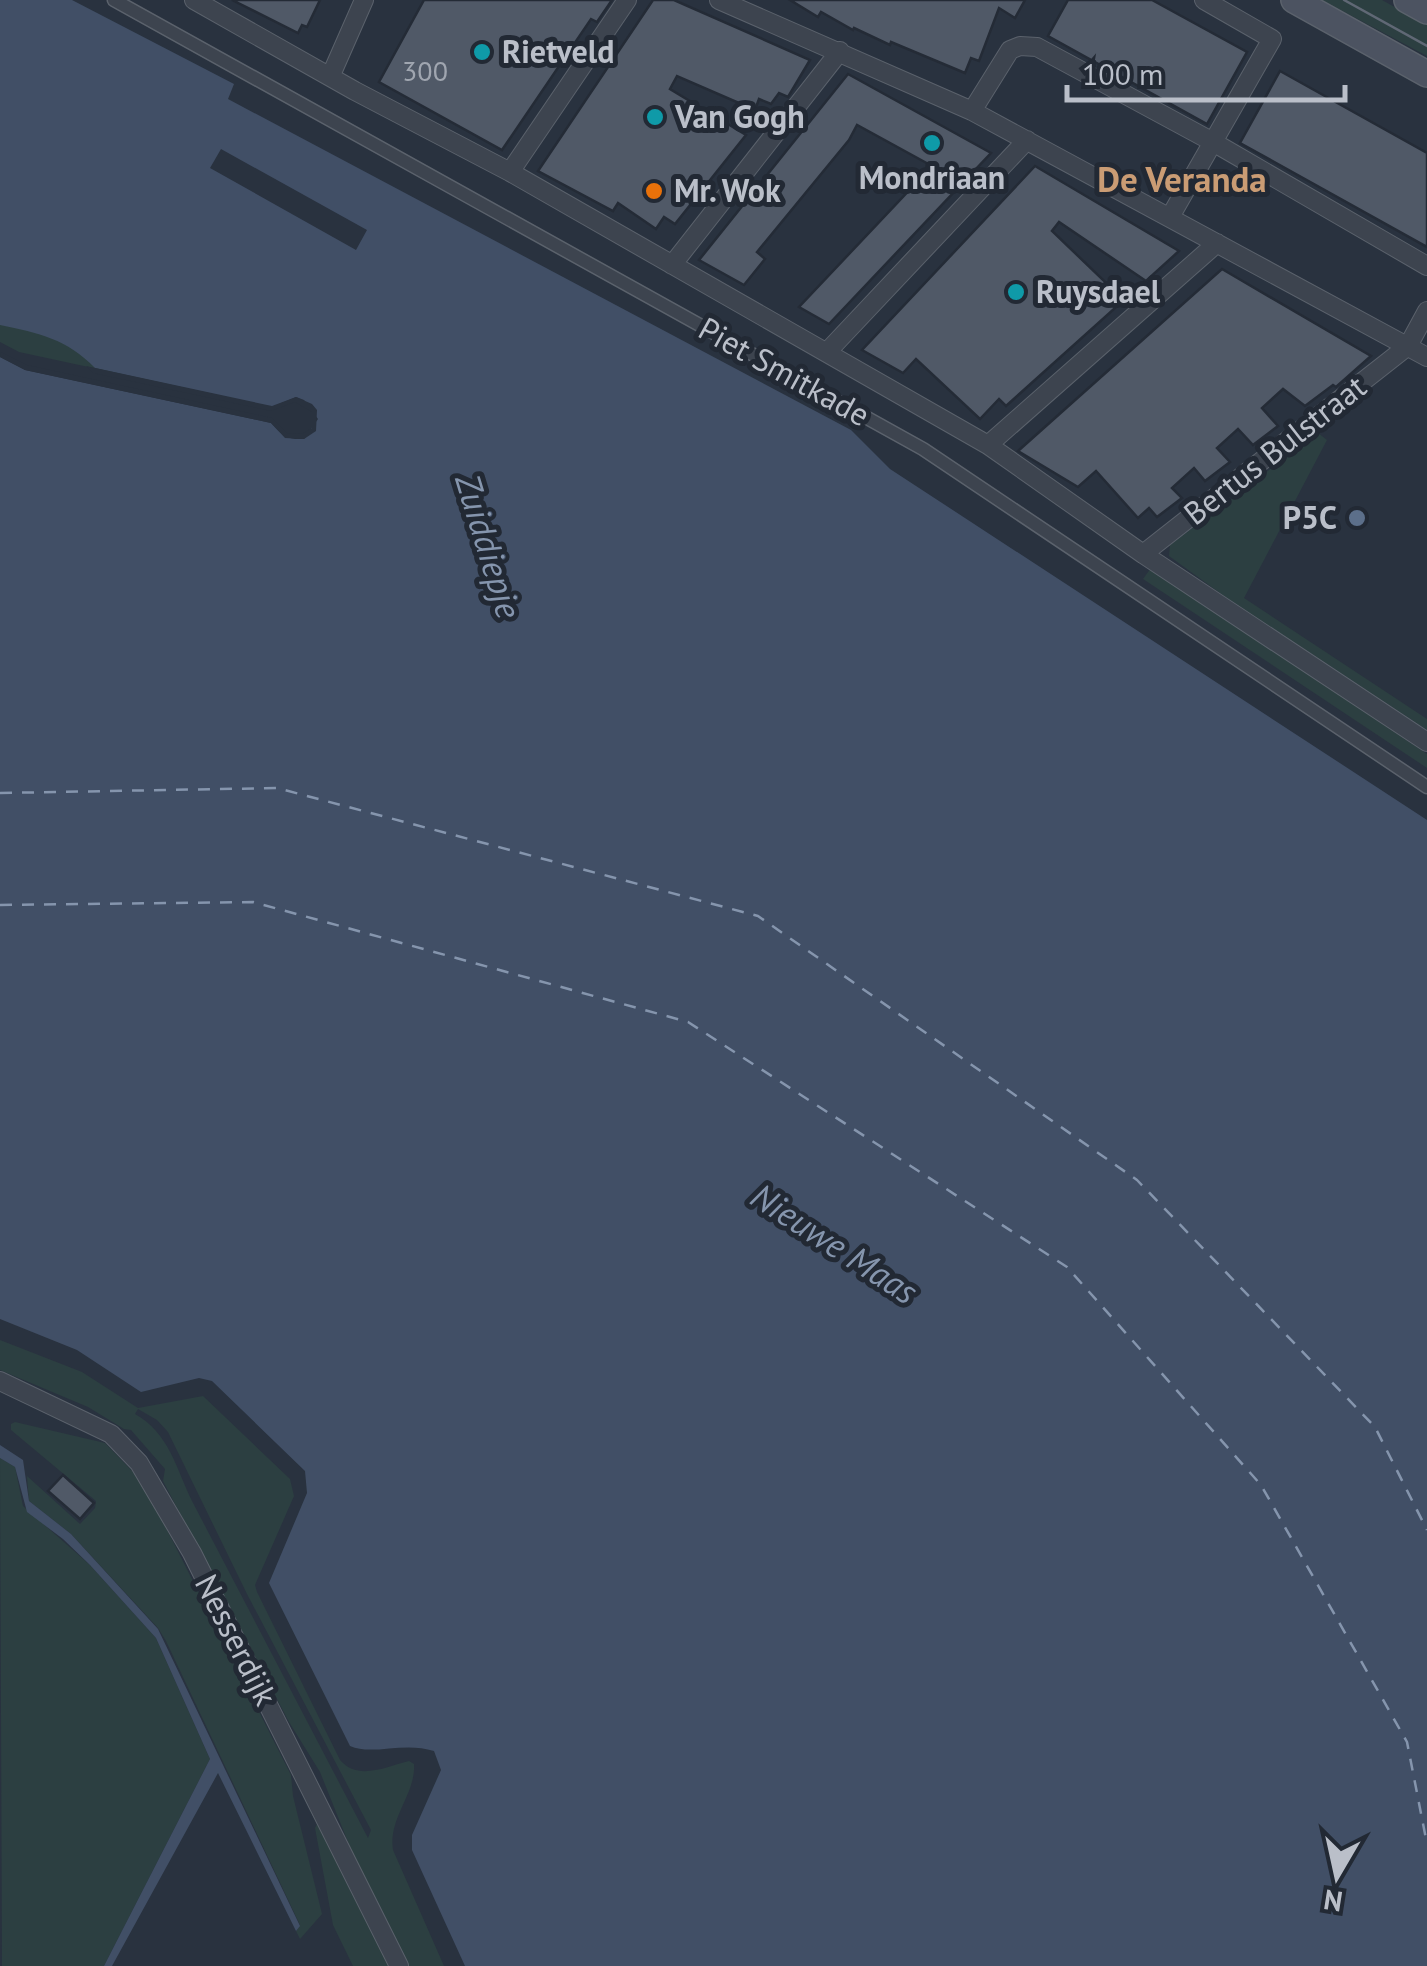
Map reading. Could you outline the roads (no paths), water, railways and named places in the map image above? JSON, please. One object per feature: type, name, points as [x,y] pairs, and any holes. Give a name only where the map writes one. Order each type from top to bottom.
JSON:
[{"type":"main road","points":[[1294,0],[1427,74]]},
{"type":"main road","points":[[1407,0],[1427,11]]},
{"type":"street","name":"Piet Smitkade","points":[[114,0],[923,449],[1427,787]]},
{"type":"street","name":"Piet Smitkade","points":[[194,0],[355,92],[510,172],[988,445],[1143,554],[1427,742]]},
{"type":"street","points":[[331,75],[364,0]]},
{"type":"street","points":[[510,172],[626,0]]},
{"type":"street","points":[[719,0],[747,5],[972,111],[1427,356]]},
{"type":"street","points":[[1170,218],[1272,39],[1204,0]]},
{"type":"street","points":[[972,111],[1010,50],[1037,47],[1214,142],[1427,266]]},
{"type":"street","points":[[672,265],[840,51]]},
{"type":"street","points":[[827,352],[1027,140]]},
{"type":"street","points":[[988,445],[1217,243]]},
{"type":"street","points":[[1408,346],[1427,311]]},
{"type":"street","name":"Bertus Bulstraat","points":[[1143,554],[1408,346]]},
{"type":"street","name":"Nesserdijk","points":[[0,1381],[111,1434],[138,1463],[192,1553],[399,1966]]},
{"type":"water","points":[[0,0],[72,0],[234,84],[228,99],[851,430],[890,469],[1427,820],[1427,1966],[465,1966],[412,1850],[412,1835],[441,1770],[434,1751],[350,1746],[269,1583],[307,1493],[305,1471],[212,1381],[199,1378],[141,1392],[77,1350],[0,1319],[0,357],[25,370],[271,423],[293,439],[304,439],[318,419],[304,400],[296,397],[272,407],[95,368],[74,350],[52,339],[0,325]]},
{"type":"water","points":[[0,1445],[23,1460],[29,1501],[71,1534],[158,1629],[300,1926],[296,1931],[218,1773],[112,1966],[104,1966],[210,1759],[156,1638],[90,1565],[27,1512],[15,1467],[0,1458]]},
{"type":"tram line","points":[[1344,0],[1427,46]]},
{"type":"place","name":"Rietveld","points":[[482,52]]},
{"type":"place","name":"Van Gogh","points":[[655,117]]},
{"type":"place","name":"Mondriaan","points":[[932,143]]},
{"type":"place","name":"Mr. Wok","points":[[654,191]]},
{"type":"place","name":"Ruysdael","points":[[1016,292]]},
{"type":"place","name":"P5C","points":[[1357,518]]},
{"type":"district","name":"De Veranda","points":[[1182,180]]},
{"type":"water label","name":"Zuiddiepje","points":[[488,546]]},
{"type":"water label","name":"Nieuwe Maas","points":[[834,1244]]}]
